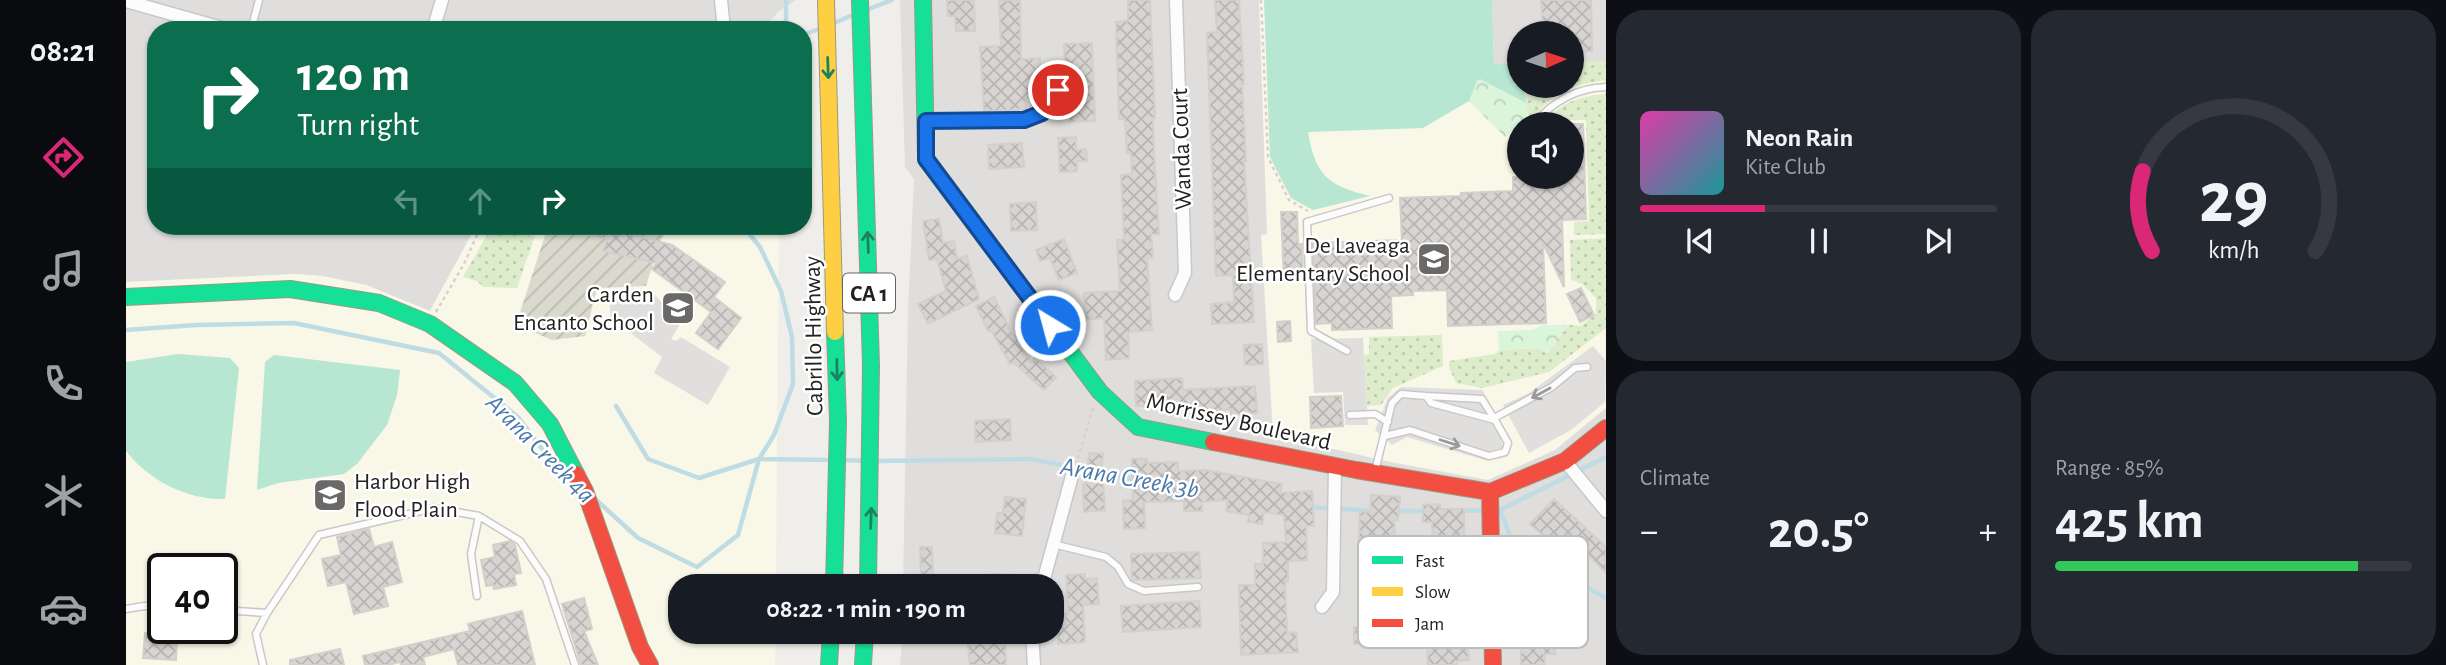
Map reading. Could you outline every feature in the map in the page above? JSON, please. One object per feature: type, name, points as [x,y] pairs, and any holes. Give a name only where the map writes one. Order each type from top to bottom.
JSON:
[{"type":"main road","name":"Cabrillo Highway","points":[[826,0],[838,421],[834,574]]},
{"type":"main road","name":"CA 1","points":[[860,0],[872,396],[868,574]]},
{"type":"main road","name":"Morrissey Boulevard","points":[[923,0],[926,159],[1100,391],[1138,427],[1335,466],[1490,492]]},
{"type":"main road","points":[[126,297],[290,289],[379,303],[430,324],[515,383],[550,424],[585,491],[640,647],[650,665]]},
{"type":"main road","points":[[1491,536],[1490,492],[1565,461],[1606,428]]},
{"type":"main road","points":[[828,665],[830,644]]},
{"type":"main road","points":[[863,665],[864,644]]},
{"type":"street","points":[[436,21],[442,0]]},
{"type":"street","points":[[721,0],[723,21]]},
{"type":"street","name":"Wanda Court","points":[[1175,295],[1185,273],[1176,0]]},
{"type":"street","points":[[126,1],[197,21]]},
{"type":"street","points":[[1565,461],[1606,511]]},
{"type":"street","points":[[1322,607],[1333,592],[1335,466]]},
{"type":"street","points":[[1045,574],[1072,476]]},
{"type":"street","points":[[1033,644],[1034,665]]},
{"type":"lane","points":[[253,21],[259,0]]},
{"type":"lane","points":[[1544,112],[1549,106],[1574,93],[1606,87]]},
{"type":"lane","points":[[926,121],[1024,120],[1042,113],[1058,90]]},
{"type":"lane","points":[[1347,351],[1311,331],[1307,222],[1389,198]]},
{"type":"lane","points":[[1426,396],[1431,403],[1495,419],[1552,387],[1575,368],[1587,367]]},
{"type":"lane","points":[[1375,473],[1392,402],[1401,394],[1482,399],[1508,443],[1505,452],[1489,456],[1410,430],[1384,436]]},
{"type":"lane","points":[[1350,415],[1375,414],[1388,422]]},
{"type":"lane","points":[[263,665],[256,634],[319,535],[434,508],[479,516],[520,541],[546,579],[575,665]]},
{"type":"lane","points":[[477,596],[471,554],[479,516]]},
{"type":"lane","points":[[1053,544],[1106,556],[1118,567],[1128,584],[1144,591],[1198,587]]},
{"type":"lane","points":[[126,609],[147,606]]},
{"type":"lane","points":[[238,611],[267,613]]},
{"type":"path","points":[[1261,0],[1268,158],[1289,200],[1319,219]]},
{"type":"path","points":[[430,324],[477,235]]},
{"type":"path","points":[[1072,476],[1100,391]]},
{"type":"shaded area","points":[[126,0],[796,0],[779,11],[770,21],[147,21],[147,235],[471,235],[430,311],[366,285],[322,276],[296,274],[126,282]]},
{"type":"shaded area","points":[[900,0],[1606,0],[1606,665],[900,665],[902,644],[1064,644],[1064,574],[903,574],[908,312],[914,179],[905,167]]},
{"type":"shaded area","name":"De Laveaga Elementary School","points":[[1259,0],[1492,0],[1494,64],[1507,75],[1507,98],[1584,98],[1584,78],[1605,63],[1606,408],[1555,450],[1488,480],[1390,462],[1273,435],[1261,235],[1267,234]]},
{"type":"shaded area","points":[[471,235],[779,235],[776,574],[668,574],[668,644],[776,644],[775,665],[126,665],[126,282],[296,274],[366,285],[430,311]]},
{"type":"shaded area","points":[[545,235],[664,235],[646,286],[597,288],[585,336],[552,340],[516,325]]},
{"type":"shaded area","points":[[651,290],[680,324],[671,339],[676,341],[681,337],[730,367],[708,405],[654,373],[662,357],[610,317],[610,291]]},
{"type":"shaded area","points":[[1363,338],[1368,425],[1345,425],[1343,392],[1314,393],[1311,339]]},
{"type":"shaded area","points":[[1593,346],[1606,361],[1605,402],[1571,430],[1529,453],[1503,405],[1529,393]]},
{"type":"shaded area","points":[[1401,387],[1483,390],[1507,457],[1488,461],[1407,437],[1392,445],[1375,430],[1388,398]]},
{"type":"green space","points":[[1264,0],[1492,0],[1494,64],[1507,63],[1507,93],[1480,79],[1469,101],[1423,128],[1308,132],[1315,159],[1326,176],[1344,188],[1370,196],[1313,210],[1291,198],[1270,157]]},
{"type":"green space","points":[[1584,61],[1606,61],[1606,80],[1584,84]]},
{"type":"green space","points":[[1480,79],[1507,93],[1507,98],[1516,98],[1526,103],[1528,112],[1507,112],[1505,137],[1469,101]]},
{"type":"green space","points":[[1606,94],[1606,234],[1574,235],[1574,222],[1589,221],[1586,120],[1584,112],[1555,112],[1589,96]]},
{"type":"green space","points":[[1525,98],[1554,98],[1538,112],[1528,112]]},
{"type":"green space","points":[[487,235],[535,236],[517,288],[483,287],[477,281],[463,277]]},
{"type":"green space","points":[[1606,238],[1606,328],[1549,372],[1482,388],[1456,383],[1449,361],[1495,354],[1500,350],[1539,348],[1547,353],[1569,325],[1581,326],[1596,313],[1596,298],[1582,284],[1571,280],[1570,240]]},
{"type":"green space","points":[[1543,325],[1569,325],[1546,353],[1538,348],[1499,350],[1498,331],[1532,330]]},
{"type":"green space","points":[[1442,335],[1443,366],[1393,388],[1381,405],[1367,406],[1364,355],[1369,354],[1369,337]]},
{"type":"green space","points":[[178,354],[230,358],[239,368],[225,499],[197,496],[170,487],[135,462],[126,451],[126,362]]},
{"type":"green space","points":[[274,355],[400,370],[397,395],[387,425],[357,464],[344,474],[278,483],[257,490],[265,362]]},
{"type":"building","points":[[947,0],[974,0],[975,31],[956,31],[955,16],[948,16]]},
{"type":"building","points":[[999,0],[1020,0],[1021,59],[1040,58],[1041,79],[1036,80],[1037,98],[1026,98],[1026,109],[984,111],[980,47],[1001,46]]},
{"type":"building","points":[[1128,0],[1150,0],[1159,234],[1151,234],[1153,258],[1147,258],[1152,330],[1128,332],[1129,358],[1106,360],[1104,318],[1085,320],[1084,293],[1120,291],[1117,240],[1124,240],[1121,175],[1132,174],[1131,153],[1127,153],[1125,119],[1119,119],[1116,22],[1128,21]]},
{"type":"building","points":[[1215,0],[1239,0],[1244,84],[1244,161],[1254,322],[1212,324],[1211,304],[1234,302],[1233,275],[1216,276],[1207,33],[1217,32]]},
{"type":"building","points":[[1541,0],[1591,0],[1592,51],[1584,51],[1584,21],[1542,21]]},
{"type":"building","points":[[1092,43],[1095,121],[1069,122],[1068,96],[1077,96],[1075,71],[1065,72],[1064,44]]},
{"type":"building","points":[[1076,137],[1076,150],[1086,149],[1087,161],[1077,161],[1077,171],[1060,172],[1058,138]]},
{"type":"building","points":[[1022,143],[1024,167],[989,169],[988,145]]},
{"type":"building","points":[[1584,156],[1586,219],[1562,220],[1564,287],[1543,243],[1546,323],[1448,326],[1447,290],[1413,291],[1413,295],[1391,296],[1392,328],[1332,330],[1332,323],[1316,324],[1313,243],[1402,240],[1400,198],[1584,189]]},
{"type":"building","points":[[1036,202],[1037,230],[1011,231],[1010,204]]},
{"type":"building","points":[[1281,212],[1297,212],[1303,278],[1284,280]]},
{"type":"building","points":[[939,219],[943,243],[954,241],[957,259],[967,256],[979,299],[928,324],[918,304],[946,291],[937,259],[929,260],[923,221]]},
{"type":"building","points":[[590,235],[635,235],[672,245],[725,282],[714,297],[741,318],[718,349],[696,333],[711,312],[652,269],[657,263],[603,251],[607,239]]},
{"type":"building","points":[[1064,239],[1077,273],[1059,280],[1050,258],[1040,261],[1036,250]]},
{"type":"building","points":[[1581,288],[1594,315],[1580,322],[1567,294]]},
{"type":"building","points":[[994,297],[1013,336],[1015,335],[1031,363],[1035,358],[1056,377],[1044,390],[1013,362],[1010,364],[991,330],[988,331],[976,306]]},
{"type":"building","points":[[1290,321],[1291,341],[1278,342],[1277,322]]},
{"type":"building","points":[[1262,344],[1263,364],[1245,365],[1244,345]]},
{"type":"building","points":[[1182,378],[1183,390],[1255,386],[1257,413],[1231,415],[1231,409],[1191,411],[1191,403],[1136,406],[1135,381]]},
{"type":"building","points":[[1341,396],[1343,426],[1311,428],[1310,397]]},
{"type":"building","points":[[1010,419],[1011,440],[976,442],[975,421]]},
{"type":"building","points":[[1089,453],[1103,454],[1100,483],[1103,483],[1105,510],[1084,512],[1083,484],[1086,484]]},
{"type":"building","points":[[1132,459],[1147,459],[1147,463],[1178,462],[1178,471],[1205,470],[1282,484],[1280,493],[1312,491],[1314,526],[1306,526],[1307,560],[1288,561],[1288,581],[1285,581],[1287,633],[1296,632],[1298,652],[1241,655],[1239,585],[1255,585],[1255,564],[1263,564],[1263,543],[1286,542],[1284,515],[1264,512],[1262,524],[1248,522],[1249,515],[1226,511],[1228,500],[1202,502],[1202,511],[1184,511],[1184,501],[1144,502],[1145,528],[1124,529],[1123,501],[1133,500]]},
{"type":"building","points":[[1371,495],[1400,497],[1398,520],[1394,520],[1395,536],[1359,536],[1360,511],[1370,512]]},
{"type":"building","points":[[1005,497],[1026,499],[1022,536],[995,533],[997,513],[1003,513]]},
{"type":"building","points":[[1554,499],[1606,547],[1606,573],[1588,555],[1588,536],[1544,536],[1530,524]]},
{"type":"building","points":[[1440,504],[1440,509],[1464,509],[1464,536],[1432,536],[1432,522],[1423,522],[1423,505]]},
{"type":"building","points":[[369,529],[374,547],[392,542],[402,582],[383,587],[388,606],[354,614],[346,582],[328,586],[322,559],[341,555],[337,537]]},
{"type":"building","points":[[510,541],[515,545],[521,573],[514,574],[516,585],[494,589],[493,585],[486,586],[481,560],[495,557],[493,545]]},
{"type":"building","points":[[920,547],[932,547],[933,574],[921,574]]},
{"type":"building","points":[[1199,552],[1201,578],[1132,580],[1131,554]]},
{"type":"building","points":[[1085,574],[1085,579],[1097,578],[1099,604],[1083,605],[1085,642],[1064,644],[1065,614],[1068,613],[1066,575]]},
{"type":"building","points":[[584,598],[592,629],[584,631],[598,665],[581,665],[562,604]]},
{"type":"building","points":[[1199,601],[1201,627],[1123,632],[1121,606]]},
{"type":"building","points":[[522,611],[535,665],[458,665],[454,649],[423,657],[425,665],[401,665],[400,662],[365,665],[363,656],[470,631],[468,624]]},
{"type":"building","points":[[1354,627],[1358,627],[1358,644],[1354,644]]},
{"type":"building","points":[[145,633],[147,644],[177,644],[176,660],[143,658]]},
{"type":"building","points":[[968,644],[1005,644],[1006,665],[970,665]]},
{"type":"building","points":[[1427,648],[1468,648],[1469,660],[1457,661],[1457,665],[1428,665]]},
{"type":"building","points":[[1521,648],[1555,648],[1555,654],[1544,654],[1545,665],[1521,665]]},
{"type":"building","points":[[340,649],[344,665],[290,665],[290,660]]},
{"type":"waterway","points":[[786,0],[786,21]]},
{"type":"waterway","points":[[866,10],[892,0]]},
{"type":"waterway","points":[[834,23],[855,14]]},
{"type":"waterway","points":[[812,32],[819,29]]},
{"type":"waterway","name":"Arana Creek 3b","points":[[593,497],[638,538],[697,567],[738,535],[759,459],[774,435],[793,384],[792,337],[781,291],[760,247],[750,235]]},
{"type":"waterway","name":"Arana Creek 4a","points":[[126,330],[294,323],[439,353],[519,418],[560,473],[575,483]]},
{"type":"waterway","points":[[616,406],[648,459],[699,478],[759,459],[831,460]]},
{"type":"waterway","points":[[1458,511],[1500,510],[1606,457]]},
{"type":"waterway","name":"Arana Creek 3b","points":[[878,461],[1030,459],[1137,480]]},
{"type":"waterway","name":"Arana Creek 3b","points":[[843,460],[866,461]]},
{"type":"waterway","name":"Arana Creek 3b","points":[[1308,507],[1376,511]]},
{"type":"waterway","points":[[1500,510],[1510,536]]},
{"type":"waterway","name":"Arana Creek 3b","points":[[1395,511],[1429,511]]},
{"type":"waterway","points":[[1588,588],[1606,598]]},
{"type":"traffic: fast","points":[[860,0],[871,366],[868,574]]},
{"type":"traffic: fast","points":[[923,0],[926,159],[1100,392],[1138,427],[1213,442]]},
{"type":"traffic: fast","points":[[126,297],[290,289],[379,303],[430,324],[515,383],[550,424],[576,474]]},
{"type":"traffic: fast","points":[[834,574],[838,421],[835,332]]},
{"type":"traffic: fast","points":[[829,665],[830,644]]},
{"type":"traffic: fast","points":[[863,665],[864,644]]},
{"type":"traffic: slow","points":[[826,0],[835,332]]},
{"type":"traffic: jam","points":[[1213,442],[1356,470],[1490,492],[1565,461],[1606,428]]},
{"type":"traffic: jam","points":[[576,474],[585,491],[640,647],[650,665]]},
{"type":"traffic: jam","points":[[1490,492],[1491,536]]},
{"type":"traffic: jam","points":[[1493,648],[1493,665]]},
{"type":"place","name":"De Laveaga Elementary School","points":[[1434,259]]},
{"type":"place","name":"Carden Encanto School","points":[[678,308]]},
{"type":"place","name":"Harbor High Flood Plain","points":[[330,495]]},
{"type":"route","points":[[1050,325],[926,159],[926,121],[1024,120],[1042,113],[1058,90]]}]
